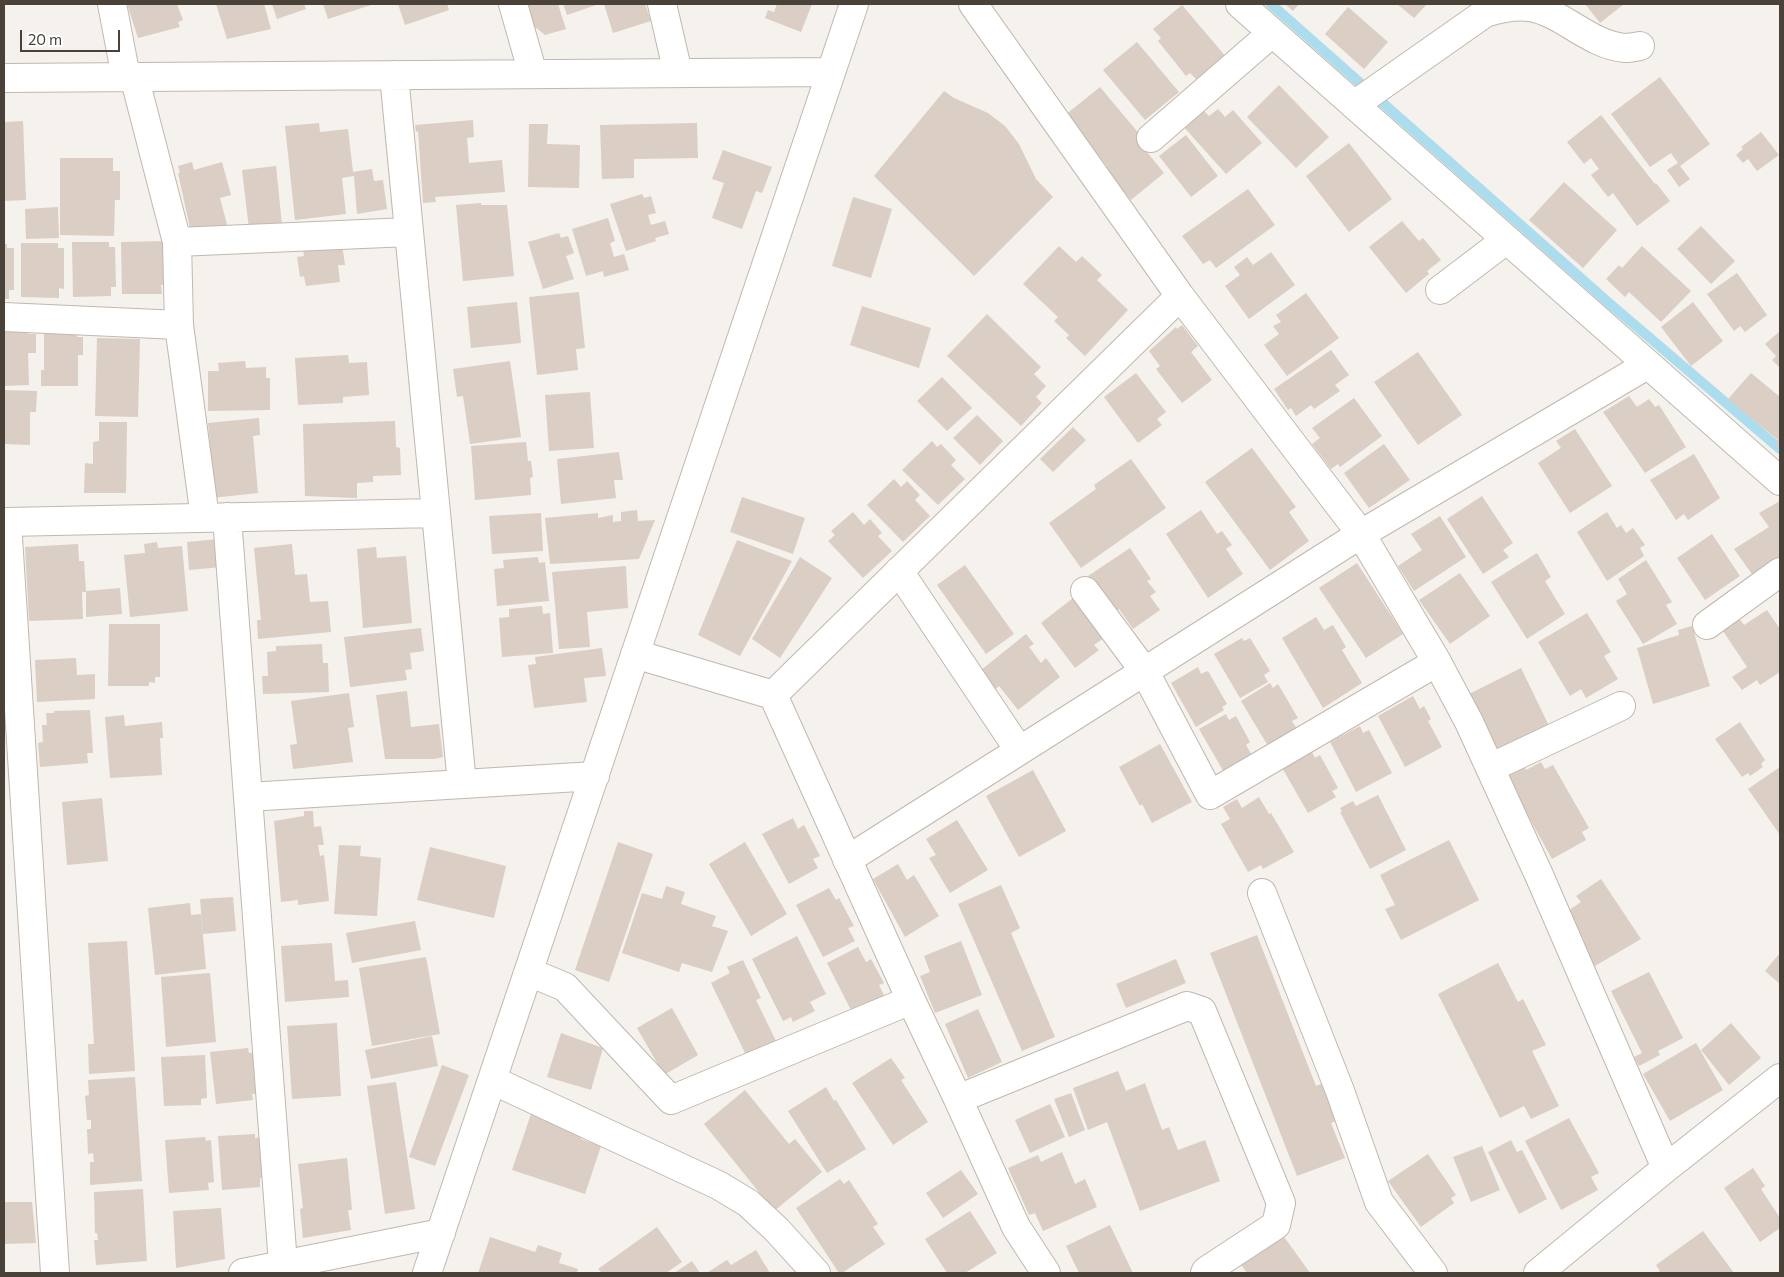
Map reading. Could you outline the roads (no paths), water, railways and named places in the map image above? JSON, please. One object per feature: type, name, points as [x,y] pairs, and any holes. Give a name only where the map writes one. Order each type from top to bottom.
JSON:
[{"type":"street","points":[[112,4],[130,76],[177,242],[179,325],[216,518],[248,797],[283,1264]]},
{"type":"street","points":[[513,4],[533,74]]},
{"type":"street","points":[[662,4],[678,73]]},
{"type":"street","points":[[427,1273],[854,4]]},
{"type":"street","points":[[973,4],[1180,296],[1361,534],[1437,662],[1469,722],[1539,874],[1666,1168]]},
{"type":"street","points":[[1240,4],[1780,481]]},
{"type":"street","points":[[1354,105],[1485,13],[1505,6],[1530,7],[1548,13],[1582,32],[1625,48],[1640,46]]},
{"type":"street","points":[[1151,138],[1272,33]]},
{"type":"street","points":[[4,78],[831,72]]},
{"type":"street","points":[[394,75],[462,784]]},
{"type":"street","points":[[177,242],[409,232]]},
{"type":"street","points":[[1440,290],[1506,240]]},
{"type":"street","points":[[773,695],[1180,296]]},
{"type":"street","points":[[4,317],[179,325]]},
{"type":"street","points":[[847,860],[1361,534],[1647,365]]},
{"type":"street","points":[[55,1273],[13,777],[7,522],[436,513]]},
{"type":"street","points":[[899,571],[1020,750]]},
{"type":"street","points":[[1707,625],[1780,572]]},
{"type":"street","points":[[1084,592],[1145,672],[1210,795],[1437,662]]},
{"type":"street","points":[[636,654],[773,695],[1016,1227],[1046,1273]]},
{"type":"street","points":[[1490,768],[1621,706]]},
{"type":"street","points":[[248,797],[595,776]]},
{"type":"street","points":[[1262,894],[1340,1090],[1379,1202],[1433,1273]]},
{"type":"street","points":[[529,972],[565,987],[671,1100],[911,1000]]},
{"type":"street","points":[[958,1099],[1187,1006],[1202,1011],[1282,1202],[1276,1224],[1205,1273]]},
{"type":"street","points":[[1551,1269],[1666,1168],[1780,1078]]},
{"type":"street","points":[[492,1080],[718,1185],[740,1198],[777,1230],[816,1273]]},
{"type":"street","points":[[243,1273],[441,1233]]},
{"type":"waterway","points":[[1271,4],[1609,303],[1780,449]]}]
